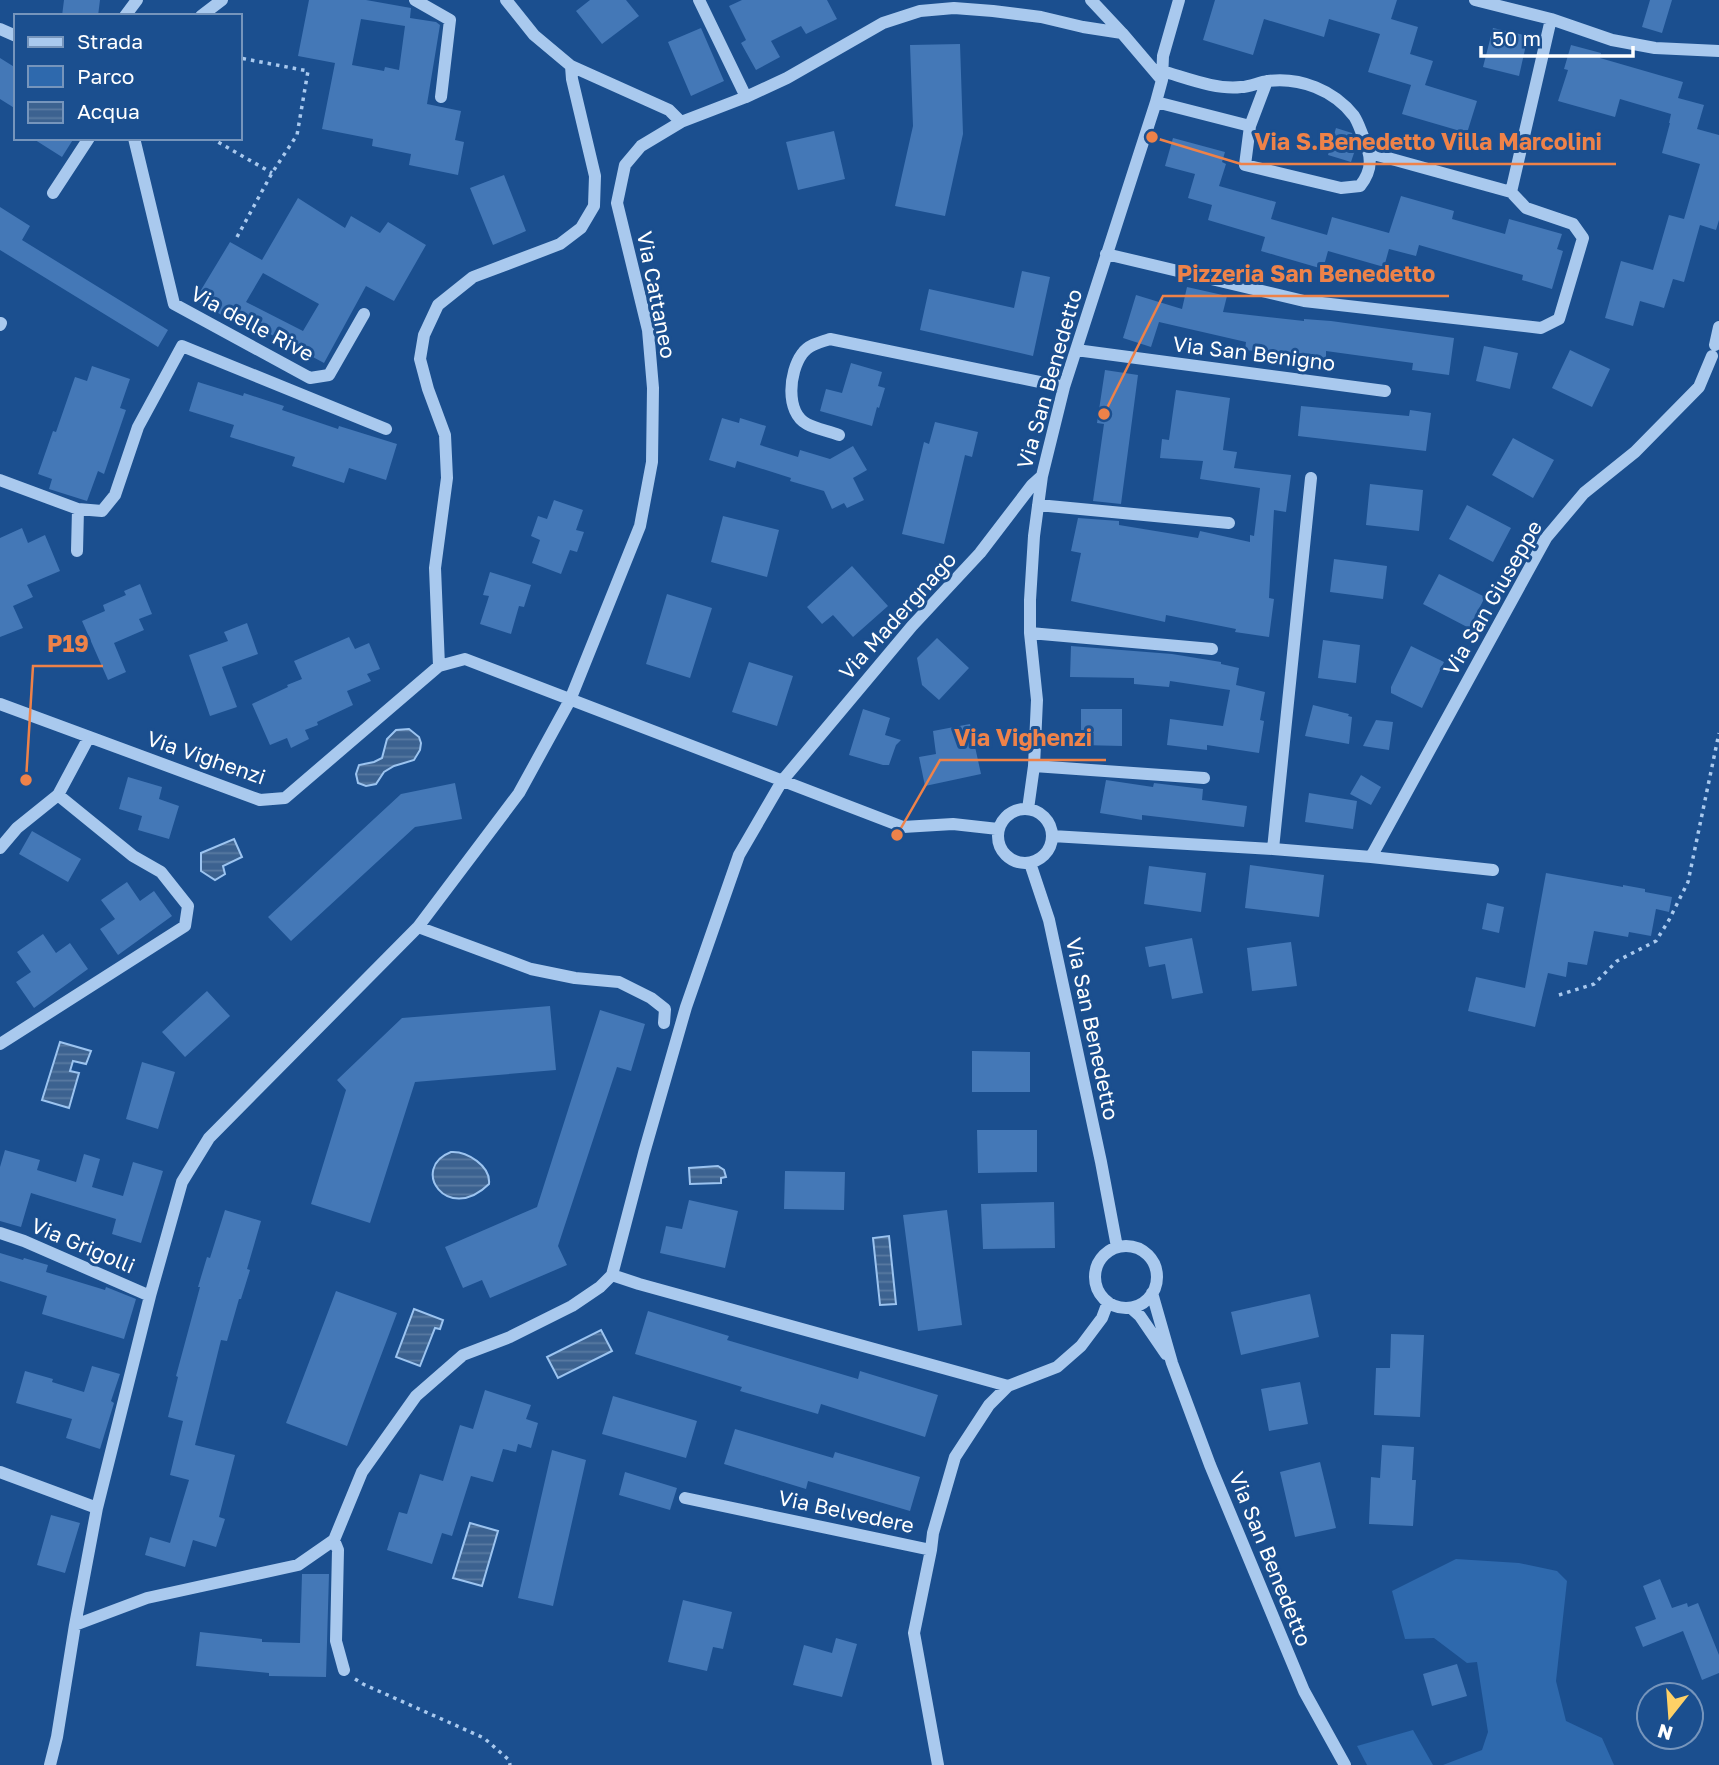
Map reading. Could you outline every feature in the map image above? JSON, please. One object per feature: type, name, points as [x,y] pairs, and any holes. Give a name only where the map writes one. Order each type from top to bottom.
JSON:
[{"type":"street","points":[[204,14],[222,0]]},
{"type":"street","points":[[415,0],[450,20],[440,97]]},
{"type":"street","points":[[506,0],[534,36],[572,66],[669,110],[681,122]]},
{"type":"street","points":[[699,0],[746,97]]},
{"type":"street","points":[[1091,0],[1162,76],[1241,88],[1267,81],[1289,80],[1315,87],[1338,100],[1355,118],[1370,153],[1366,179],[1360,186],[1341,188],[1245,165],[1250,126],[1267,81]]},
{"type":"street","name":"Via San Benedetto","points":[[1028,809],[1034,766],[1037,700],[1030,634],[1030,600],[1042,476],[1064,387],[1156,102],[1163,56],[1179,0]]},
{"type":"street","points":[[1477,0],[1551,19],[1612,40],[1655,48],[1719,51]]},
{"type":"street","name":"Via Cattaneo","points":[[50,1765],[97,1508],[150,1296],[182,1182],[209,1138],[418,927],[519,793],[570,700],[640,526],[652,462],[653,388],[648,330],[617,203],[625,165],[641,146],[681,122],[746,97],[786,78],[883,23],[920,11],[954,8],[993,11],[1041,17],[1122,33]]},
{"type":"street","points":[[1511,192],[1551,19]]},
{"type":"street","points":[[572,66],[572,79],[595,176],[594,206],[581,228],[560,244],[473,277],[438,305],[424,335],[420,359],[444,435],[447,478],[435,568],[439,666],[465,659],[903,827],[953,824],[998,830]]},
{"type":"street","points":[[1156,102],[1250,126]]},
{"type":"street","points":[[53,193],[88,140]]},
{"type":"street","name":"Via delle Rive","points":[[134,140],[174,304],[310,378],[329,375],[363,314]]},
{"type":"street","points":[[1106,254],[1304,301],[1541,328],[1559,318],[1583,238],[1573,224],[1526,208],[1511,192],[1370,153]]},
{"type":"street","name":"Via San Giuseppe","points":[[1371,857],[1546,538],[1584,493],[1634,452],[1699,387],[1719,327]]},
{"type":"street","points":[[839,435],[806,424],[798,414],[790,388],[802,352],[814,344],[831,339],[1064,387]]},
{"type":"street","points":[[0,480],[78,509],[102,511],[115,495],[138,427],[182,346],[386,429]]},
{"type":"street","name":"Via San Benigno","points":[[1076,350],[1385,391]]},
{"type":"street","name":"Via Madergnago","points":[[612,1275],[686,1007],[739,855],[782,781],[912,626],[981,553],[1032,485],[1042,476]]},
{"type":"street","points":[[1273,849],[1311,478]]},
{"type":"street","points":[[1038,505],[1230,523]]},
{"type":"street","points":[[77,551],[78,509]]},
{"type":"street","points":[[1030,634],[1212,649]]},
{"type":"street","name":"Via Vighenzi","points":[[0,704],[261,800],[285,797],[439,666]]},
{"type":"street","points":[[0,848],[17,828],[58,795],[89,737]]},
{"type":"street","points":[[1034,766],[1204,778]]},
{"type":"street","points":[[0,1044],[185,926],[188,906],[161,872],[133,856],[58,795]]},
{"type":"street","points":[[1020,809],[1028,809],[1040,814],[1048,823],[1052,835],[1048,850],[1037,860],[1019,863],[1009,859],[1001,851],[998,830],[1006,816],[1020,809]]},
{"type":"street","points":[[1052,835],[1273,849],[1493,870]]},
{"type":"street","name":"Via San Benedetto","points":[[1030,863],[1049,920],[1117,1247],[1132,1246],[1146,1253],[1154,1265],[1157,1279],[1152,1293],[1172,1363],[1210,1465],[1304,1691],[1345,1765]]},
{"type":"street","points":[[418,927],[531,969],[575,978],[619,982],[651,998],[665,1009],[664,1023]]},
{"type":"street","name":"Via Grigolli","points":[[0,1233],[150,1296]]},
{"type":"street","points":[[1117,1247],[1108,1251],[1096,1267],[1094,1277],[1101,1296],[1119,1307],[1131,1308],[1143,1303],[1152,1293]]},
{"type":"street","points":[[75,1625],[147,1598],[299,1565],[334,1540],[362,1472],[416,1396],[463,1356],[510,1337],[572,1306],[600,1287],[612,1275],[1008,1386]]},
{"type":"street","name":"Via Belvedere","points":[[685,1497],[931,1550],[933,1533],[955,1457],[989,1405],[1008,1386],[1057,1367],[1082,1346],[1102,1318],[1108,1302]]},
{"type":"street","name":"Via San Benedetto","points":[[1131,1308],[1140,1316],[1172,1363]]},
{"type":"street","points":[[0,1472],[97,1508]]},
{"type":"street","points":[[334,1540],[338,1550],[336,1642],[344,1670]]},
{"type":"street","points":[[931,1550],[914,1633],[938,1765]]},
{"type":"path","points":[[237,237],[272,173],[297,135],[309,71],[242,58]]},
{"type":"path","points":[[214,140],[272,173]]},
{"type":"path","points":[[1559,995],[1594,984],[1617,961],[1656,941],[1669,920],[1688,882],[1719,733]]},
{"type":"path","points":[[344,1670],[363,1684],[484,1738],[509,1760],[510,1765]]},
{"type":"green space","points":[[1456,1559],[1519,1563],[1557,1571],[1567,1581],[1556,1681],[1566,1721],[1602,1738],[1614,1765],[1443,1765],[1482,1750],[1488,1732],[1477,1662],[1467,1663],[1434,1638],[1405,1639],[1392,1591]]},
{"type":"green space","points":[[1413,1730],[1433,1765],[1367,1765],[1357,1746]]},
{"type":"water","points":[[409,729],[419,737],[421,743],[414,760],[384,772],[376,784],[366,786],[358,783],[356,774],[359,765],[382,758],[387,739],[396,730]]},
{"type":"water","points":[[234,839],[242,857],[223,866],[225,874],[215,880],[201,871],[201,853]]},
{"type":"water","points":[[60,1042],[91,1051],[86,1064],[73,1061],[70,1071],[79,1073],[69,1108],[42,1100]]},
{"type":"water","points":[[451,1152],[464,1154],[477,1161],[486,1171],[489,1184],[474,1195],[459,1199],[447,1196],[438,1189],[433,1180],[433,1170],[439,1160]]},
{"type":"water","points":[[718,1166],[724,1170],[726,1177],[721,1178],[721,1183],[690,1184],[689,1168]]},
{"type":"water","points":[[889,1236],[896,1304],[880,1305],[873,1238]]},
{"type":"water","points":[[414,1309],[443,1320],[440,1329],[435,1328],[420,1366],[396,1357]]},
{"type":"water","points":[[601,1330],[612,1351],[558,1378],[547,1357]]},
{"type":"water","points":[[470,1523],[498,1531],[482,1586],[453,1578]]},
{"type":"building","points":[[64,0],[100,0],[98,14],[62,14]]},
{"type":"building","points":[[309,0],[366,0],[411,8],[410,18],[436,22],[440,25],[427,104],[461,111],[455,140],[464,142],[458,175],[409,165],[411,154],[372,146],[373,139],[322,129],[335,63],[298,56]],"holes":[[[361,19],[405,26],[399,70],[385,67],[384,71],[352,65]]]},
{"type":"building","points":[[590,0],[626,0],[639,16],[602,44],[576,11]]},
{"type":"building","points":[[742,0],[827,0],[837,19],[806,34],[801,26],[771,41],[780,57],[756,70],[741,43],[746,40],[729,6]]},
{"type":"building","points":[[1215,0],[1397,0],[1391,19],[1418,27],[1410,54],[1433,61],[1425,85],[1477,101],[1467,133],[1402,114],[1411,85],[1368,72],[1380,34],[1329,19],[1324,37],[1264,19],[1253,55],[1203,40]]},
{"type":"building","points":[[1650,0],[1672,0],[1662,33],[1642,27]]},
{"type":"building","points":[[701,28],[724,81],[691,96],[668,42]]},
{"type":"building","points":[[1493,28],[1528,36],[1519,76],[1483,67]]},
{"type":"building","points":[[960,44],[963,134],[945,216],[895,206],[913,126],[910,45]]},
{"type":"building","points":[[1571,45],[1601,53],[1600,58],[1683,82],[1678,98],[1704,105],[1697,129],[1719,135],[1719,220],[1716,230],[1700,225],[1684,282],[1673,279],[1664,308],[1640,301],[1633,326],[1605,318],[1621,261],[1653,270],[1669,215],[1684,219],[1700,164],[1662,153],[1671,114],[1620,99],[1615,117],[1558,101],[1568,70],[1564,69]]},
{"type":"building","points":[[0,58],[14,67],[14,108],[0,99]]},
{"type":"building","points":[[1336,128],[1352,133],[1357,144],[1351,162],[1328,155]]},
{"type":"building","points":[[834,131],[845,179],[798,190],[786,142]]},
{"type":"building","points":[[1173,138],[1225,152],[1222,162],[1226,164],[1219,186],[1276,202],[1271,219],[1327,235],[1332,217],[1389,233],[1401,196],[1454,211],[1452,219],[1505,234],[1509,219],[1562,234],[1557,249],[1563,251],[1552,289],[1522,280],[1523,275],[1419,245],[1416,256],[1389,249],[1384,267],[1328,251],[1323,269],[1261,251],[1265,237],[1208,220],[1212,205],[1188,198],[1195,174],[1165,166]]},
{"type":"building","points":[[35,140],[73,140],[62,157]]},
{"type":"building","points":[[504,175],[526,231],[493,245],[470,188]]},
{"type":"building","points":[[298,198],[345,228],[351,216],[380,233],[388,222],[426,245],[394,301],[366,286],[324,363],[237,316],[234,322],[195,300],[230,242],[262,260]],"holes":[[[263,273],[319,304],[303,331],[246,302]]]},
{"type":"building","points":[[0,207],[30,226],[22,240],[168,330],[158,347],[0,250]]},
{"type":"building","points":[[1022,271],[1050,277],[1033,356],[920,330],[929,289],[1014,308]]},
{"type":"building","points":[[1187,287],[1227,296],[1223,312],[1304,321],[1331,321],[1454,338],[1449,375],[1412,370],[1413,363],[1326,351],[1326,358],[1245,350],[1246,342],[1159,322],[1151,347],[1123,338],[1136,295],[1182,309]]},
{"type":"building","points":[[1484,346],[1518,353],[1510,389],[1476,381]]},
{"type":"building","points":[[1570,350],[1610,369],[1592,407],[1552,388]]},
{"type":"building","points":[[851,363],[882,372],[878,386],[885,388],[872,426],[820,411],[826,389],[842,393]]},
{"type":"building","points":[[92,366],[130,379],[120,408],[126,410],[104,474],[98,471],[87,501],[49,489],[52,479],[38,474],[75,377],[87,381]]},
{"type":"building","points":[[1105,370],[1138,375],[1121,504],[1093,501],[1104,424],[1097,423]]},
{"type":"building","points":[[198,382],[284,406],[282,410],[338,429],[339,426],[397,444],[386,480],[349,468],[344,483],[292,466],[295,457],[230,437],[234,425],[189,411]]},
{"type":"building","points":[[1176,390],[1230,398],[1223,450],[1237,452],[1234,468],[1291,475],[1286,512],[1274,510],[1269,598],[1274,599],[1269,637],[1235,632],[1236,629],[1166,615],[1165,622],[1071,601],[1081,553],[1071,551],[1078,518],[1119,521],[1119,525],[1198,538],[1200,531],[1250,542],[1250,535],[1254,536],[1260,488],[1200,479],[1203,461],[1160,458],[1162,439],[1169,440]]},
{"type":"building","points":[[1301,406],[1409,416],[1410,410],[1431,413],[1426,451],[1298,436]]},
{"type":"building","points":[[722,418],[739,423],[740,418],[766,426],[760,445],[798,457],[800,450],[830,459],[853,446],[867,470],[853,478],[864,500],[847,508],[844,503],[832,509],[824,491],[737,461],[735,468],[709,460]]},
{"type":"building","points":[[935,422],[978,432],[972,457],[965,455],[944,544],[902,534],[924,442],[929,444]]},
{"type":"building","points":[[1513,438],[1554,460],[1533,498],[1492,475]]},
{"type":"building","points":[[1370,484],[1423,490],[1419,531],[1366,525]]},
{"type":"building","points":[[554,500],[583,510],[576,530],[584,532],[577,552],[570,550],[561,574],[532,563],[540,540],[531,536],[538,516],[547,519]]},
{"type":"building","points":[[1467,505],[1511,528],[1493,562],[1449,539]]},
{"type":"building","points":[[723,516],[779,530],[767,577],[711,562]]},
{"type":"building","points":[[22,528],[28,543],[45,535],[60,571],[27,585],[33,597],[13,606],[23,628],[0,637],[0,538]]},
{"type":"building","points":[[1334,559],[1387,566],[1383,599],[1330,592]]},
{"type":"building","points":[[852,566],[888,606],[853,637],[833,615],[822,624],[807,607]]},
{"type":"building","points":[[490,572],[531,585],[524,607],[519,606],[511,634],[480,624],[489,596],[483,595]]},
{"type":"building","points":[[1439,574],[1485,597],[1469,628],[1423,604]]},
{"type":"building","points":[[140,584],[152,614],[139,619],[144,630],[114,643],[126,672],[108,680],[82,621],[105,611],[103,605],[126,595],[124,591]]},
{"type":"building","points":[[667,594],[712,608],[690,678],[646,664]]},
{"type":"building","points":[[247,623],[258,654],[222,667],[237,707],[210,716],[189,655],[228,641],[224,632]]},
{"type":"building","points":[[349,637],[355,649],[369,643],[380,669],[367,674],[371,681],[347,691],[353,705],[305,730],[309,739],[291,748],[287,738],[270,745],[252,704],[302,679],[294,661]]},
{"type":"building","points":[[937,638],[969,668],[939,700],[922,685],[917,658]]},
{"type":"building","points":[[1323,640],[1360,645],[1356,683],[1318,678]]},
{"type":"building","points":[[1071,646],[1172,654],[1221,662],[1239,668],[1236,685],[1265,692],[1260,720],[1264,721],[1259,753],[1207,745],[1207,750],[1167,745],[1170,719],[1223,726],[1230,690],[1170,681],[1169,687],[1134,684],[1134,678],[1070,677]]},
{"type":"building","points":[[1411,646],[1444,662],[1422,708],[1391,693],[1391,687]]},
{"type":"building","points":[[749,662],[793,676],[777,726],[732,712]]},
{"type":"building","points":[[1313,705],[1352,717],[1349,744],[1305,736]]},
{"type":"building","points":[[863,709],[890,718],[885,735],[901,740],[896,745],[889,765],[849,755]]},
{"type":"building","points":[[1081,709],[1122,709],[1122,746],[1081,745]]},
{"type":"building","points":[[1376,720],[1393,722],[1389,750],[1363,746]]},
{"type":"building","points":[[970,724],[981,774],[925,786],[919,757],[936,754],[933,731]]},
{"type":"building","points":[[1361,775],[1381,787],[1371,805],[1350,794]]},
{"type":"building","points":[[128,777],[162,787],[159,799],[179,806],[169,839],[138,830],[142,816],[119,809]]},
{"type":"building","points":[[1106,780],[1153,787],[1154,783],[1203,789],[1202,800],[1247,806],[1244,827],[1142,815],[1142,820],[1100,813]]},
{"type":"building","points":[[455,783],[462,819],[415,827],[291,941],[268,917],[401,794]]},
{"type":"building","points":[[1309,793],[1357,801],[1353,829],[1305,822]]},
{"type":"building","points":[[32,831],[81,859],[68,882],[19,854]]},
{"type":"building","points":[[1250,865],[1324,875],[1319,917],[1245,908]]},
{"type":"building","points":[[1149,866],[1206,873],[1201,912],[1144,904]]},
{"type":"building","points":[[1546,873],[1645,889],[1645,892],[1672,897],[1669,912],[1656,909],[1651,936],[1629,932],[1628,937],[1594,931],[1587,965],[1568,962],[1566,977],[1548,973],[1535,1027],[1468,1011],[1476,977],[1525,988]]},
{"type":"building","points":[[127,882],[140,901],[154,891],[172,916],[118,955],[100,929],[115,919],[101,900]]},
{"type":"building","points":[[1487,903],[1504,907],[1499,933],[1482,929]]},
{"type":"building","points":[[43,934],[56,953],[70,943],[88,969],[34,1008],[16,982],[31,972],[17,952]]},
{"type":"building","points":[[1192,938],[1203,993],[1172,999],[1165,964],[1149,967],[1145,947]]},
{"type":"building","points":[[1291,942],[1297,986],[1252,991],[1247,948]]},
{"type":"building","points":[[207,991],[230,1016],[185,1057],[162,1032]]},
{"type":"building","points":[[550,1006],[556,1070],[415,1082],[370,1223],[311,1204],[346,1090],[337,1080],[402,1018]]},
{"type":"building","points":[[600,1010],[645,1024],[631,1071],[617,1067],[558,1246],[567,1265],[490,1298],[482,1280],[463,1288],[445,1247],[537,1207]]},
{"type":"building","points":[[972,1051],[1030,1052],[1030,1092],[972,1092]]},
{"type":"building","points":[[142,1062],[175,1072],[158,1129],[126,1119]]},
{"type":"building","points":[[977,1130],[1037,1130],[1037,1172],[978,1173]]},
{"type":"building","points":[[5,1150],[40,1160],[37,1170],[76,1182],[84,1154],[100,1159],[92,1187],[123,1196],[133,1162],[163,1171],[141,1243],[112,1234],[116,1219],[31,1193],[21,1227],[0,1221],[0,1167]]},
{"type":"building","points":[[785,1171],[845,1172],[844,1210],[784,1209]]},
{"type":"building","points":[[689,1200],[738,1211],[725,1268],[660,1253],[666,1226],[682,1229]]},
{"type":"building","points":[[1054,1202],[1055,1248],[983,1249],[981,1204]]},
{"type":"building","points":[[225,1210],[261,1221],[247,1269],[250,1270],[227,1341],[221,1340],[195,1445],[235,1455],[219,1517],[225,1519],[216,1547],[193,1540],[185,1567],[145,1555],[150,1537],[170,1543],[189,1480],[170,1475],[183,1421],[168,1417],[198,1287]]},
{"type":"building","points":[[947,1210],[962,1325],[918,1331],[903,1215]]},
{"type":"building","points":[[0,1253],[48,1265],[46,1272],[105,1290],[106,1287],[136,1299],[124,1339],[42,1314],[47,1296],[0,1281]]},
{"type":"building","points":[[336,1291],[397,1313],[347,1446],[286,1423]]},
{"type":"building","points":[[1310,1294],[1319,1337],[1241,1355],[1231,1312]]},
{"type":"building","points":[[648,1311],[729,1336],[727,1340],[858,1379],[860,1371],[938,1395],[925,1437],[821,1404],[818,1414],[740,1391],[742,1387],[635,1354]]},
{"type":"building","points":[[1391,1334],[1424,1335],[1420,1417],[1374,1415],[1376,1368],[1390,1368]]},
{"type":"building","points":[[92,1366],[120,1374],[100,1449],[66,1438],[72,1419],[16,1403],[25,1371],[84,1392]]},
{"type":"building","points":[[1300,1382],[1308,1424],[1269,1431],[1261,1389]]},
{"type":"building","points":[[485,1390],[531,1405],[526,1419],[538,1423],[531,1448],[518,1444],[516,1452],[503,1449],[493,1482],[471,1476],[452,1536],[442,1533],[432,1564],[387,1550],[399,1512],[407,1514],[420,1474],[443,1481],[460,1425],[473,1429]]},
{"type":"building","points":[[613,1396],[697,1421],[686,1458],[602,1434]]},
{"type":"building","points":[[735,1429],[833,1458],[835,1452],[920,1477],[910,1511],[808,1481],[806,1489],[724,1464]]},
{"type":"building","points":[[1382,1445],[1414,1447],[1412,1480],[1416,1480],[1413,1526],[1369,1524],[1371,1477],[1380,1478]]},
{"type":"building","points":[[552,1450],[586,1460],[553,1606],[518,1598]]},
{"type":"building","points":[[1320,1462],[1336,1528],[1295,1537],[1280,1472]]},
{"type":"building","points":[[625,1472],[677,1488],[670,1510],[619,1495]]},
{"type":"building","points":[[51,1515],[80,1523],[65,1573],[37,1565]]},
{"type":"building","points":[[302,1574],[329,1574],[326,1677],[269,1676],[269,1673],[196,1666],[200,1632],[262,1639],[262,1642],[300,1643]]},
{"type":"building","points":[[1660,1579],[1672,1608],[1698,1603],[1719,1655],[1719,1673],[1702,1680],[1683,1631],[1643,1647],[1635,1627],[1656,1619],[1643,1586]]},
{"type":"building","points":[[683,1600],[732,1612],[723,1649],[713,1647],[707,1671],[668,1662]]},
{"type":"building","points":[[836,1638],[857,1644],[842,1697],[793,1685],[804,1645],[832,1653]]},
{"type":"building","points":[[1457,1664],[1467,1696],[1432,1706],[1423,1674]]},
{"type":"place","name":"Via S.Benedetto Villa Marcolini","points":[[1152,137]]},
{"type":"place","name":"Pizzeria San Benedetto","points":[[1104,414]]},
{"type":"place","name":"P19","points":[[26,780]]},
{"type":"place","name":"Via Vighenzi","points":[[897,835]]}]
